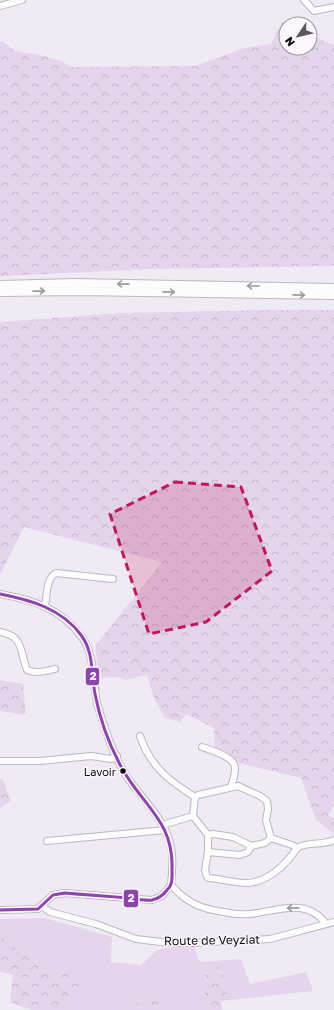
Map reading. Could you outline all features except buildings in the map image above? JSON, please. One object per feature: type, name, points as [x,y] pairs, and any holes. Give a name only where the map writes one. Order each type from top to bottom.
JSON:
[{"type":"highway","points":[[0,285],[76,283],[334,288]]},
{"type":"highway","points":[[0,292],[78,291],[334,295]]},
{"type":"street","points":[[0,6],[22,0]]},
{"type":"street","points":[[304,0],[314,11],[334,7]]},
{"type":"street","points":[[45,606],[50,579],[56,573],[112,579]]},
{"type":"street","points":[[0,594],[33,601],[45,606],[63,618],[82,637],[86,644],[91,663],[98,708],[117,756],[128,777],[164,827],[170,841],[173,854],[171,885],[162,896],[152,900],[65,893],[54,895],[38,909],[0,910]]},
{"type":"street","points":[[0,632],[9,633],[16,640],[20,646],[27,670],[31,672],[43,672],[55,669]]},
{"type":"street","points":[[140,736],[144,748],[151,760],[176,786],[195,797]]},
{"type":"street","points":[[202,747],[216,752],[234,763],[235,768],[232,787]]},
{"type":"street","points":[[0,762],[40,761],[91,756],[111,759],[117,756]]},
{"type":"street","points":[[195,797],[232,787],[241,787],[260,796],[267,801],[268,809],[266,820],[271,838]]},
{"type":"street","points":[[195,797],[193,816],[208,835],[208,852],[205,870],[207,877],[244,883],[261,879],[276,872],[292,857],[297,848],[302,845],[329,842],[334,840]]},
{"type":"street","points":[[47,840],[164,827],[193,816]]},
{"type":"street","points":[[208,835],[213,834],[232,837],[252,846]]},
{"type":"street","points":[[208,852],[240,855],[245,854],[252,846],[265,843],[271,838]]},
{"type":"street","points":[[271,838],[297,848]]},
{"type":"street","points":[[171,885],[180,896],[192,904],[207,910],[239,915],[290,907],[300,908],[321,917],[326,924]]},
{"type":"street","name":"Route de Veyziat","points":[[42,906],[50,912],[96,924],[136,939],[161,942],[189,943],[270,939],[334,922]]},
{"type":"highlighted area","points":[[175,482],[241,487],[272,571],[206,622],[149,634],[110,514]]},
{"type":"green space","points":[[278,30],[278,56],[318,56],[318,38],[334,45],[334,266],[151,269],[0,276],[0,43],[2,41],[15,51],[40,55],[61,61],[72,67],[195,66],[244,48],[271,44]]},
{"type":"green space","points":[[334,310],[334,803],[328,816],[334,818],[334,834],[316,820],[301,778],[234,762],[215,754],[214,728],[186,714],[180,722],[165,718],[154,698],[147,675],[125,680],[118,677],[100,678],[95,646],[162,562],[24,527],[0,575],[0,322],[121,313]]},
{"type":"green space","points":[[0,680],[23,684],[26,715],[0,711]]},
{"type":"green space","points":[[0,779],[3,780],[11,801],[0,808]]},
{"type":"green space","points":[[45,918],[112,937],[111,962],[141,965],[157,950],[192,943],[200,962],[241,959],[250,984],[306,972],[313,991],[221,1001],[205,994],[209,1010],[155,1010],[165,997],[141,1000],[124,1010],[71,1010],[68,1007],[69,993],[78,973],[50,973],[4,940],[2,919]]},
{"type":"green space","points":[[0,919],[2,919],[4,940],[50,973],[78,973],[78,989],[69,993],[68,1007],[71,1010],[32,1010],[10,1002],[13,975],[0,972]]},
{"type":"green space","points":[[218,967],[232,988],[221,1001],[222,1010],[209,1010],[205,994],[206,970]]},
{"type":"green space","points":[[166,997],[155,1010],[124,1010],[141,1000]]},
{"type":"transit line","name":"2","points":[[0,594],[23,599],[55,612],[65,618],[81,635],[90,656],[97,704],[106,733],[123,770],[163,827],[168,839],[171,853],[172,875],[169,888],[161,896],[152,900],[65,893],[53,895],[38,909],[0,910]]},
{"type":"place","name":"Lavoir","points":[[123,771]]}]
